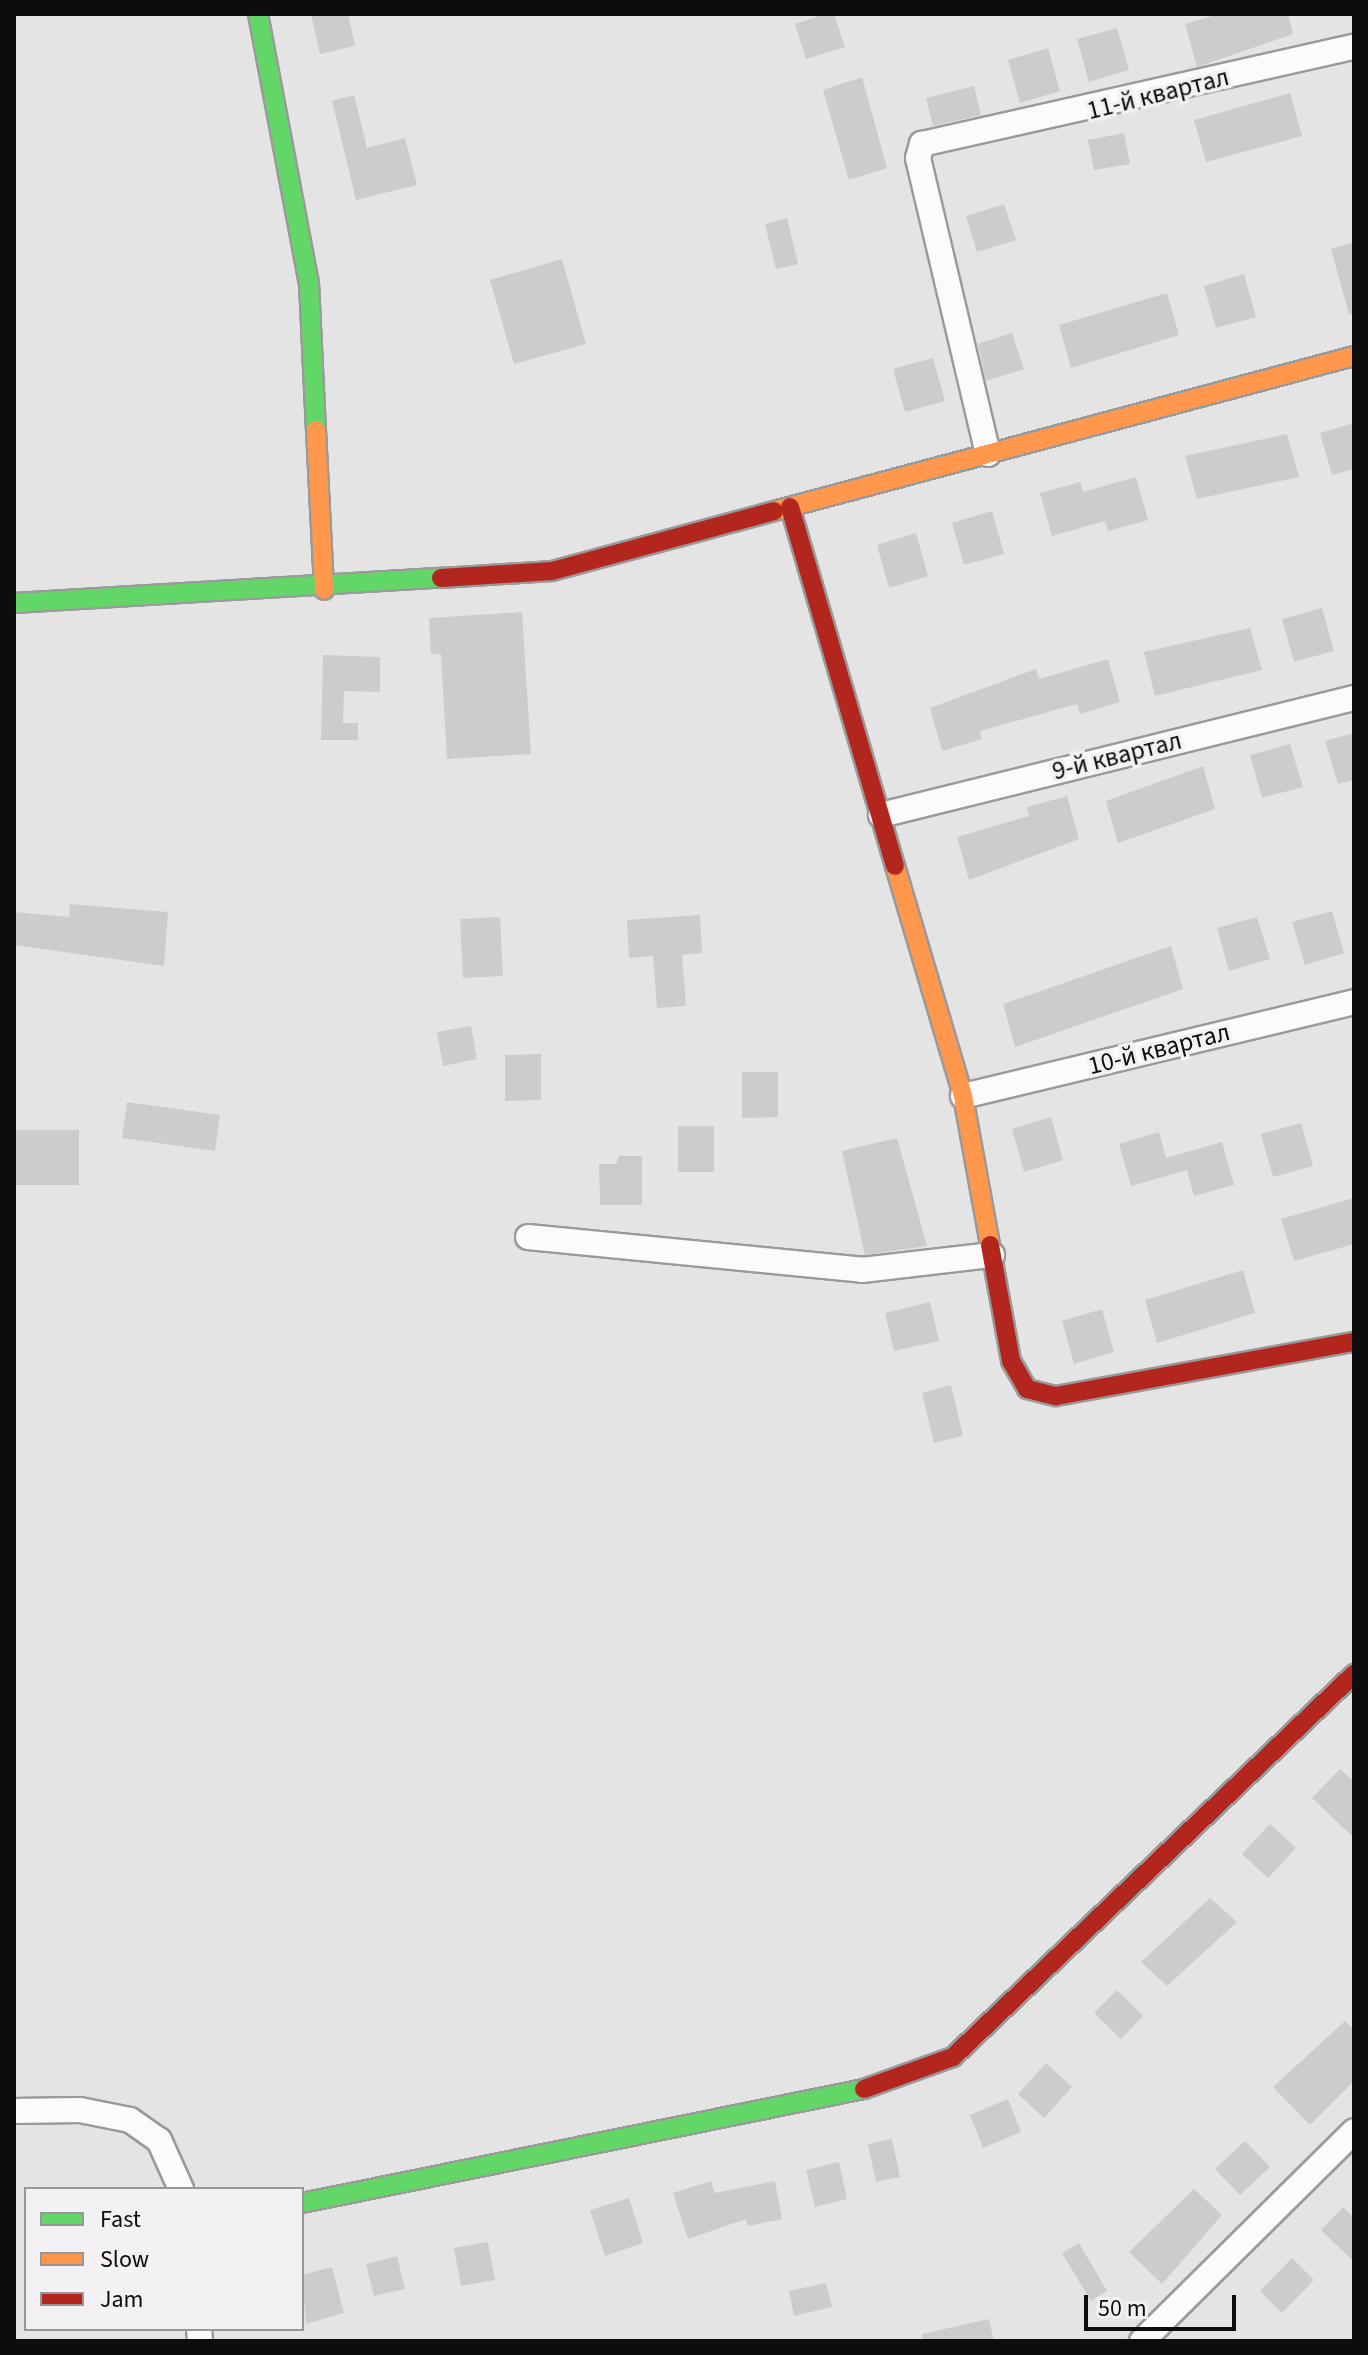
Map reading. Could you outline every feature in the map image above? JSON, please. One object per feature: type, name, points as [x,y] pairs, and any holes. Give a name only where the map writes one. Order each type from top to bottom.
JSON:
[{"type":"street","points":[[258,14],[309,283],[324,590]]},
{"type":"street","name":"11-й квартал","points":[[988,454],[918,158],[922,144],[961,133],[1081,114],[1354,47]]},
{"type":"street","points":[[14,603],[324,590],[552,571],[1354,356]]},
{"type":"street","points":[[790,507],[963,1096],[1011,1361],[1027,1389],[1056,1396],[1354,1342]]},
{"type":"street","name":"9-й квартал","points":[[881,815],[1354,698]]},
{"type":"street","name":"10-й квартал","points":[[963,1096],[1354,1002]]},
{"type":"street","points":[[528,1237],[862,1270],[992,1255]]},
{"type":"street","points":[[304,2203],[718,2124],[888,2083],[953,2057],[1354,1674]]},
{"type":"street","points":[[14,2111],[80,2110],[130,2120],[159,2140],[180,2187]]},
{"type":"street","points":[[1142,2341],[1354,2131]]},
{"type":"building","points":[[311,14],[348,14],[355,46],[320,54]]},
{"type":"building","points":[[834,14],[845,47],[806,59],[795,24]]},
{"type":"building","points":[[1219,14],[1288,14],[1293,34],[1197,67],[1185,24]]},
{"type":"building","points":[[1117,28],[1129,70],[1089,82],[1077,39]]},
{"type":"building","points":[[1048,48],[1060,91],[1020,103],[1008,60]]},
{"type":"building","points":[[862,77],[887,168],[849,180],[823,90]]},
{"type":"building","points":[[974,86],[981,115],[933,126],[926,98]]},
{"type":"building","points":[[1290,93],[1302,136],[1206,162],[1194,120]]},
{"type":"building","points":[[354,95],[367,148],[405,138],[417,185],[356,200],[332,101]]},
{"type":"building","points":[[1124,133],[1130,164],[1094,170],[1088,140]]},
{"type":"building","points":[[1004,204],[1016,240],[977,252],[966,216]]},
{"type":"building","points":[[787,218],[798,264],[776,269],[765,224]]},
{"type":"building","points":[[1354,242],[1354,314],[1349,314],[1331,249]]},
{"type":"building","points":[[562,259],[586,344],[514,364],[490,280]]},
{"type":"building","points":[[1244,274],[1256,317],[1216,328],[1204,286]]},
{"type":"building","points":[[1167,293],[1179,335],[1071,368],[1059,325]]},
{"type":"building","points":[[1012,333],[1024,369],[986,381],[978,344]]},
{"type":"building","points":[[933,358],[945,401],[905,412],[893,369]]},
{"type":"building","points":[[1354,423],[1354,469],[1332,475],[1320,433]]},
{"type":"building","points":[[1287,434],[1299,477],[1197,499],[1185,456]]},
{"type":"building","points":[[1136,477],[1148,520],[1108,531],[1105,521],[1052,536],[1040,493],[1080,482],[1083,492]]},
{"type":"building","points":[[992,511],[1004,554],[964,565],[952,523]]},
{"type":"building","points":[[916,533],[928,576],[889,588],[877,545]]},
{"type":"building","points":[[1322,608],[1334,651],[1294,662],[1282,619]]},
{"type":"building","points":[[522,612],[531,754],[447,759],[441,654],[431,654],[429,618]]},
{"type":"building","points":[[1250,628],[1262,670],[1155,696],[1144,652]]},
{"type":"building","points":[[323,655],[380,657],[380,692],[344,691],[343,723],[358,723],[358,740],[321,740]]},
{"type":"building","points":[[1108,659],[1120,702],[1080,714],[1077,704],[980,731],[982,739],[942,751],[930,708],[1036,669],[1039,679]]},
{"type":"building","points":[[1354,733],[1354,780],[1338,784],[1325,741]]},
{"type":"building","points":[[1290,744],[1303,787],[1262,798],[1250,755]]},
{"type":"building","points":[[1203,766],[1215,809],[1118,843],[1106,801]]},
{"type":"building","points":[[1067,796],[1079,839],[969,880],[957,837],[1029,816],[1027,807]]},
{"type":"building","points":[[70,904],[168,912],[164,966],[14,945],[14,912],[69,917]]},
{"type":"building","points":[[1332,911],[1344,953],[1305,965],[1292,922]]},
{"type":"building","points":[[700,915],[702,953],[682,955],[686,1006],[657,1008],[653,956],[629,958],[627,920]]},
{"type":"building","points":[[500,917],[503,976],[463,978],[460,919]]},
{"type":"building","points":[[1257,917],[1270,959],[1229,971],[1217,928]]},
{"type":"building","points":[[1171,946],[1183,989],[1015,1047],[1003,1004]]},
{"type":"building","points":[[471,1026],[477,1059],[443,1066],[437,1032]]},
{"type":"building","points":[[541,1054],[541,1100],[505,1101],[505,1055]]},
{"type":"building","points":[[742,1072],[778,1072],[778,1117],[742,1118]]},
{"type":"building","points":[[127,1102],[220,1115],[215,1151],[122,1138]]},
{"type":"building","points":[[1051,1117],[1063,1160],[1024,1172],[1012,1129]]},
{"type":"building","points":[[1301,1123],[1313,1166],[1273,1177],[1261,1134]]},
{"type":"building","points":[[678,1126],[714,1126],[714,1172],[678,1172]]},
{"type":"building","points":[[14,1130],[79,1130],[79,1185],[14,1185]]},
{"type":"building","points":[[1159,1132],[1166,1158],[1222,1142],[1234,1185],[1194,1196],[1187,1170],[1131,1186],[1119,1144]]},
{"type":"building","points":[[897,1138],[927,1246],[865,1255],[842,1151]]},
{"type":"building","points":[[619,1156],[642,1156],[642,1205],[600,1205],[599,1164],[616,1164]]},
{"type":"building","points":[[1354,1198],[1354,1244],[1294,1261],[1281,1219]]},
{"type":"building","points":[[1243,1270],[1255,1313],[1157,1343],[1145,1300]]},
{"type":"building","points":[[930,1302],[939,1341],[894,1351],[885,1313]]},
{"type":"building","points":[[1102,1309],[1114,1352],[1074,1364],[1062,1321]]},
{"type":"building","points":[[951,1385],[963,1436],[934,1443],[922,1393]]},
{"type":"building","points":[[1340,1769],[1354,1782],[1354,1838],[1312,1798]]},
{"type":"building","points":[[1270,1824],[1296,1848],[1268,1878],[1242,1854]]},
{"type":"building","points":[[1210,1898],[1237,1922],[1167,1986],[1141,1962]]},
{"type":"building","points":[[1117,1990],[1143,2016],[1121,2039],[1094,2013]]},
{"type":"building","points":[[1345,2021],[1354,2030],[1354,2081],[1310,2125],[1273,2087]]},
{"type":"building","points":[[1046,2063],[1072,2087],[1044,2118],[1018,2094]]},
{"type":"building","points":[[1008,2099],[1021,2132],[983,2148],[970,2115]]},
{"type":"building","points":[[892,2139],[900,2177],[876,2182],[868,2144]]},
{"type":"building","points":[[1245,2141],[1270,2167],[1240,2195],[1215,2169]]},
{"type":"building","points":[[839,2162],[847,2199],[815,2207],[806,2170]]},
{"type":"building","points":[[711,2181],[715,2193],[775,2181],[782,2219],[748,2226],[746,2219],[688,2239],[673,2193]]},
{"type":"building","points":[[1194,2189],[1222,2215],[1162,2284],[1129,2252]]},
{"type":"building","points":[[629,2198],[643,2243],[605,2256],[590,2210]]},
{"type":"building","points":[[1343,2207],[1354,2218],[1354,2262],[1321,2230]]},
{"type":"building","points":[[488,2242],[495,2280],[461,2286],[454,2248]]},
{"type":"building","points":[[1079,2243],[1107,2291],[1091,2301],[1062,2253]]},
{"type":"building","points":[[397,2256],[405,2289],[374,2296],[366,2264]]},
{"type":"building","points":[[1292,2258],[1314,2280],[1282,2313],[1260,2291]]},
{"type":"building","points":[[332,2267],[344,2313],[306,2324],[304,2274]]},
{"type":"building","points":[[826,2283],[832,2307],[794,2316],[789,2291]]},
{"type":"building","points":[[989,2319],[994,2341],[922,2341],[922,2334]]},
{"type":"traffic: fast","points":[[258,14],[309,283],[316,430]]},
{"type":"traffic: fast","points":[[14,603],[441,578]]},
{"type":"traffic: fast","points":[[304,2203],[864,2089]]},
{"type":"traffic: slow","points":[[774,511],[1354,356]]},
{"type":"traffic: slow","points":[[316,430],[324,590]]},
{"type":"traffic: slow","points":[[895,866],[963,1096],[990,1245]]},
{"type":"traffic: jam","points":[[790,507],[895,866]]},
{"type":"traffic: jam","points":[[441,578],[552,571],[774,511]]},
{"type":"traffic: jam","points":[[990,1245],[1011,1361],[1027,1389],[1056,1396],[1354,1342]]},
{"type":"traffic: jam","points":[[864,2089],[953,2057],[1354,1674]]}]
